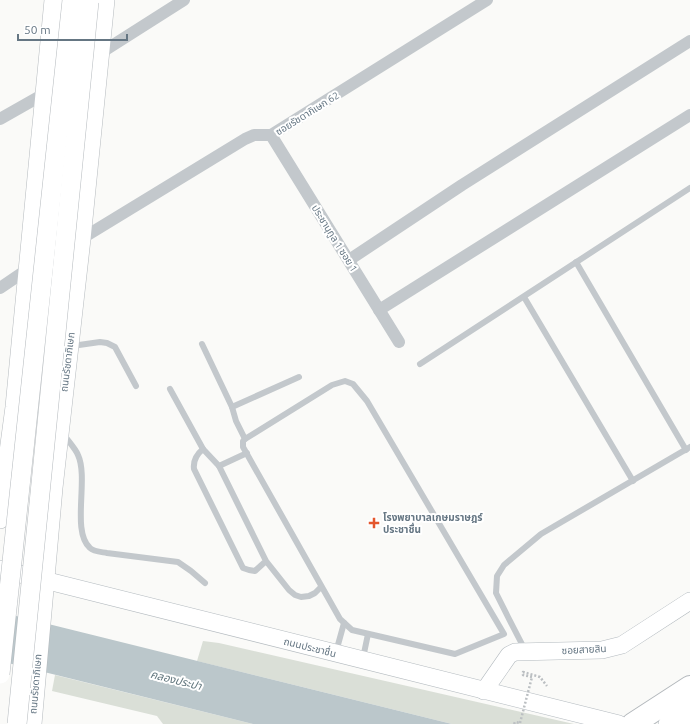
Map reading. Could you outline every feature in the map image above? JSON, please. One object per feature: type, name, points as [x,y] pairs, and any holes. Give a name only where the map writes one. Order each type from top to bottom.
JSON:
[{"type":"highway","points":[[633,724],[690,687]]},
{"type":"highway","points":[[682,724],[690,719]]},
{"type":"main road","points":[[0,519],[22,341],[54,0]]},
{"type":"main road","points":[[0,674],[89,1]]},
{"type":"main road","name":"ถนนรัชดาภิเษก","points":[[32,724],[59,429],[82,239],[99,54],[89,1]]},
{"type":"main road","name":"ถนนรัชดาภิเษก","points":[[17,724],[89,1]]},
{"type":"main road","points":[[22,341],[24,361],[33,368],[45,369],[57,364],[68,348]]},
{"type":"main road","name":"ถนนประชาชื่น","points":[[0,569],[619,724]]},
{"type":"main road","name":"ซอยสายสิน","points":[[484,691],[509,656],[515,652],[602,650],[622,646],[690,601]]},
{"type":"main road","points":[[667,724],[690,697]]},
{"type":"street","points":[[99,54],[184,0]]},
{"type":"street","name":"ซอยรัชดาภิเษก 62","points":[[82,239],[245,139],[254,135],[271,135],[487,0]]},
{"type":"street","points":[[348,260],[468,180],[690,41]]},
{"type":"street","points":[[0,119],[44,94]]},
{"type":"street","points":[[379,310],[690,115]]},
{"type":"street","name":"ประชานุกูล 1 ซอย 1","points":[[271,135],[399,342]]},
{"type":"street","points":[[0,288],[28,269]]},
{"type":"lane","points":[[420,364],[690,188]]},
{"type":"lane","points":[[526,651],[496,593],[497,576],[504,565],[541,534],[688,448],[576,262]]},
{"type":"lane","points":[[524,297],[632,481]]},
{"type":"lane","points":[[68,348],[100,342],[107,343],[114,347],[136,386]]},
{"type":"lane","points":[[202,344],[232,406],[236,421],[245,439]]},
{"type":"lane","points":[[232,406],[299,377]]},
{"type":"lane","points":[[345,381],[353,384],[367,401],[504,634],[455,654],[352,630],[340,619],[321,587],[247,453],[242,444],[245,439],[332,385],[345,381]]},
{"type":"lane","points":[[170,389],[203,449],[219,466],[266,561],[289,590],[295,595],[301,597],[309,596],[321,587]]},
{"type":"lane","points":[[59,429],[78,455],[82,474],[82,532],[85,542],[90,549],[96,552],[178,562],[205,583]]},
{"type":"lane","points":[[203,449],[196,458],[194,469],[243,568],[255,571],[266,561]]},
{"type":"lane","points":[[219,466],[247,453]]},
{"type":"lane","points":[[335,653],[344,623]]},
{"type":"lane","points":[[363,660],[368,634]]},
{"type":"path","points":[[514,724],[515,722],[520,724],[532,677],[523,675],[523,672],[540,676],[547,686]]},
{"type":"shaded area","points":[[203,641],[219,643],[574,724],[452,724],[197,661]]},
{"type":"shaded area","points":[[55,675],[253,724],[163,724],[157,716],[52,691]]},
{"type":"water","name":"คลองประปา","points":[[0,612],[452,724],[253,724],[0,661]]},
{"type":"place","name":"โรงพยาบาลเกษมราษฎร์ ประชาชื่น","points":[[374,523]]}]
